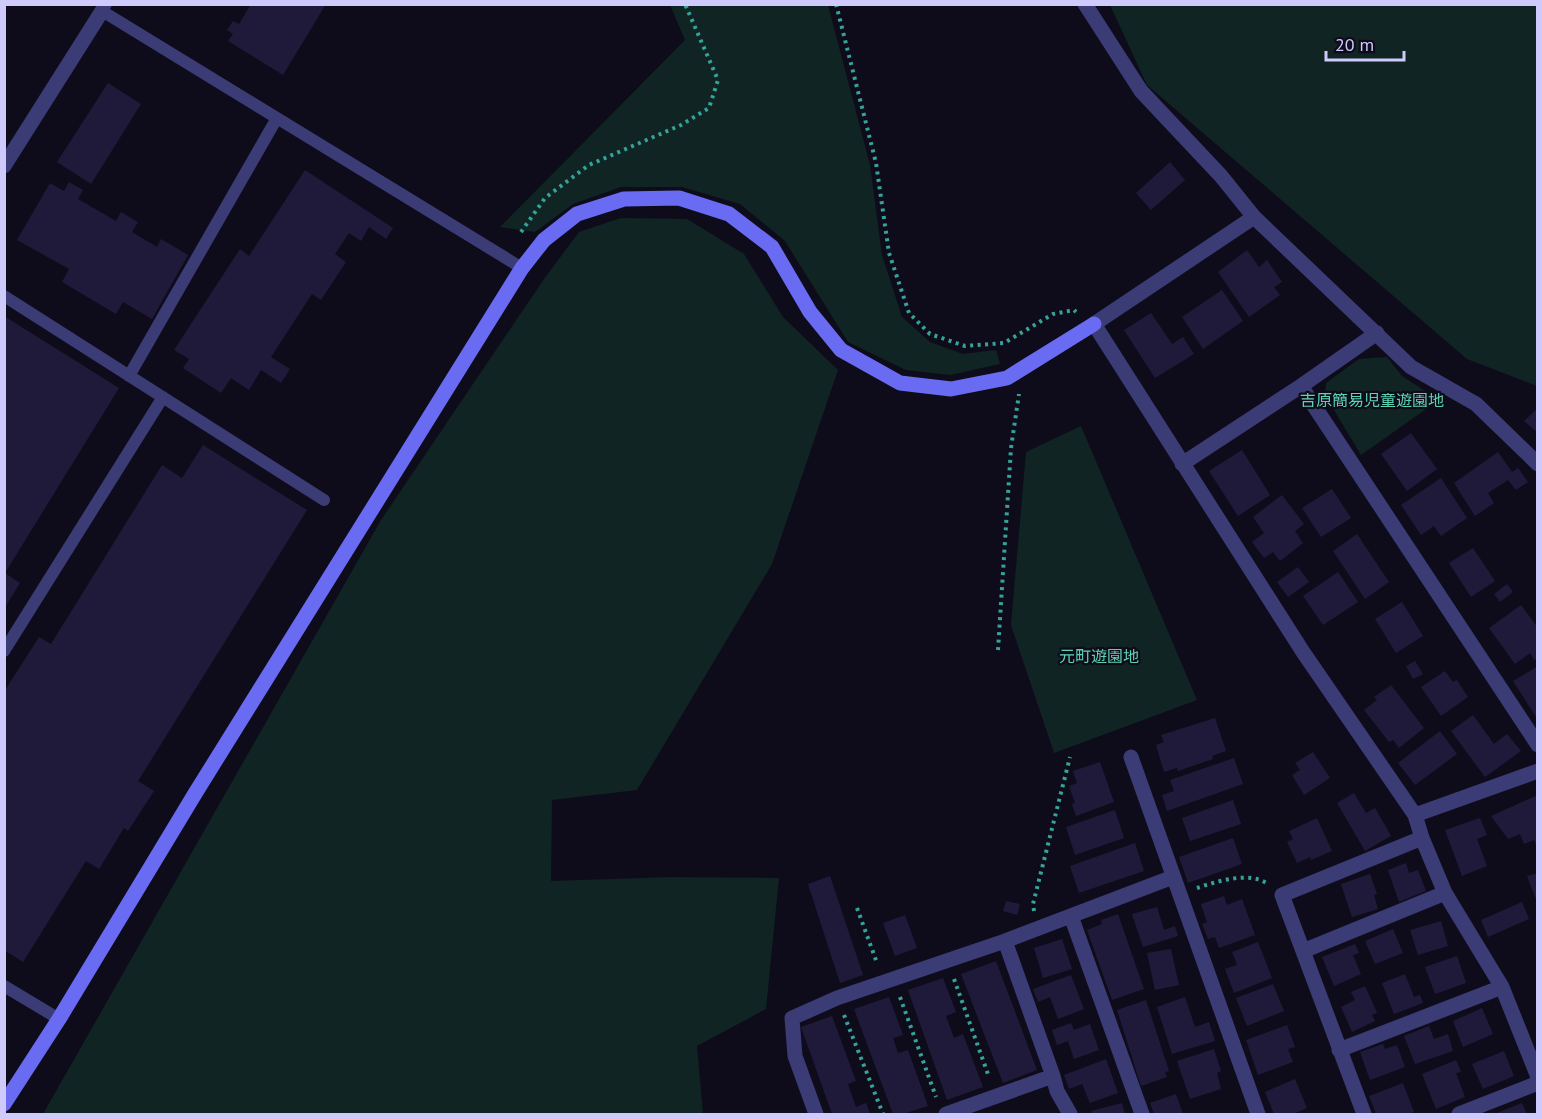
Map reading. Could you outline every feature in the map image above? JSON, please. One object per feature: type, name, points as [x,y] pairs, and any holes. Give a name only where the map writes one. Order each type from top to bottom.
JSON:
[{"type":"street","points":[[1085,4],[1141,91],[1221,176],[1254,217],[1411,367],[1476,404],[1537,462]]},
{"type":"street","points":[[4,166],[104,8]]},
{"type":"street","points":[[4,1104],[522,268],[544,240],[578,214],[624,199],[679,198],[729,214],[772,247],[810,312],[841,350],[900,383],[951,389],[1007,378],[1094,324],[1254,217]]},
{"type":"street","points":[[1094,324],[1303,652],[1415,815],[1422,838],[1446,893],[1502,987],[1538,1077]]},
{"type":"street","points":[[1182,464],[1377,333]]},
{"type":"street","points":[[1301,386],[1538,745]]},
{"type":"street","points":[[1131,756],[1258,1114]]},
{"type":"street","points":[[1415,815],[1538,771]]},
{"type":"street","points":[[1364,1114],[1282,895],[1422,838]]},
{"type":"street","points":[[816,1114],[795,1056],[792,1018],[837,998],[1005,941],[1173,877]]},
{"type":"street","points":[[1303,951],[1446,893]]},
{"type":"street","points":[[1071,916],[1142,1114]]},
{"type":"street","points":[[1005,941],[1057,1091],[1070,1114]]},
{"type":"street","points":[[1339,1050],[1502,987]]},
{"type":"street","points":[[942,1109],[997,1097],[1053,1076]]},
{"type":"street","points":[[1459,1114],[1538,1083]]},
{"type":"lane","points":[[104,8],[277,118],[522,268]]},
{"type":"lane","points":[[129,376],[277,118]]},
{"type":"lane","points":[[4,296],[324,501]]},
{"type":"lane","points":[[4,651],[163,397]]},
{"type":"lane","points":[[4,986],[59,1018]]},
{"type":"path","points":[[503,256],[545,198],[589,165],[681,125],[710,108],[718,80],[685,4]]},
{"type":"path","points":[[836,4],[876,163],[889,253],[909,312],[930,334],[965,346],[1004,343],[1053,314],[1074,310],[1094,324]]},
{"type":"path","points":[[998,650],[1011,448],[1024,367]]},
{"type":"path","points":[[1036,929],[1033,904],[1070,757]]},
{"type":"path","points":[[1179,893],[1223,879],[1260,879],[1282,895]]},
{"type":"path","points":[[857,908],[942,1109]]},
{"type":"path","points":[[948,961],[997,1097]]},
{"type":"path","points":[[837,998],[883,1114]]},
{"type":"green space","points":[[670,5],[828,5],[870,165],[882,255],[902,317],[930,342],[963,354],[996,350],[1000,364],[950,375],[906,370],[848,342],[785,241],[740,204],[682,187],[621,187],[573,204],[535,232],[500,227],[685,40]]},
{"type":"green space","points":[[1110,5],[1537,5],[1537,386],[1467,359],[1147,85]]},
{"type":"green space","points":[[621,218],[687,219],[744,254],[783,317],[838,370],[772,564],[637,790],[552,800],[551,881],[671,877],[779,878],[766,1009],[697,1046],[703,1114],[43,1114],[381,520],[544,279],[579,232]]},
{"type":"green space","name":"吉原簡易児童遊園地","points":[[1387,357],[1402,376],[1439,400],[1361,455],[1325,395],[1326,383],[1359,359]]},
{"type":"green space","name":"元町遊園地","points":[[1081,426],[1197,700],[1054,753],[1011,625],[1026,452]]},
{"type":"building","points":[[251,4],[326,4],[283,75],[228,41],[233,34],[227,30],[233,21],[239,24]]},
{"type":"building","points":[[108,83],[141,104],[91,184],[57,162]]},
{"type":"building","points":[[1170,162],[1185,180],[1151,210],[1136,193]]},
{"type":"building","points":[[305,170],[393,228],[386,239],[369,227],[361,241],[349,233],[335,254],[346,262],[321,300],[312,294],[271,357],[290,369],[281,383],[261,370],[249,390],[231,378],[221,393],[183,368],[189,359],[174,350],[240,249],[249,256]]},
{"type":"building","points":[[69,182],[83,190],[78,199],[116,221],[121,212],[138,222],[132,232],[157,247],[161,239],[188,255],[152,319],[123,302],[116,314],[62,282],[69,269],[17,240],[50,183],[64,191]]},
{"type":"building","points":[[1247,250],[1259,267],[1267,260],[1282,282],[1274,287],[1280,295],[1249,317],[1218,272]]},
{"type":"building","points":[[1222,290],[1243,321],[1203,349],[1182,317]]},
{"type":"building","points":[[1151,313],[1172,344],[1183,337],[1194,354],[1155,378],[1124,330]]},
{"type":"building","points":[[4,316],[119,388],[5,573],[20,583],[4,609]]},
{"type":"building","points":[[1538,408],[1538,433],[1524,421]]},
{"type":"building","points":[[1411,433],[1437,469],[1407,491],[1381,454]]},
{"type":"building","points":[[203,445],[307,510],[138,781],[154,791],[128,831],[124,828],[99,869],[86,861],[23,962],[4,950],[4,692],[39,637],[51,644],[162,465],[182,478]]},
{"type":"building","points":[[1242,450],[1270,495],[1238,516],[1209,471]]},
{"type":"building","points":[[1498,452],[1512,472],[1518,468],[1528,482],[1516,490],[1508,480],[1488,493],[1494,503],[1475,516],[1454,483]]},
{"type":"building","points":[[1441,478],[1467,518],[1441,536],[1434,526],[1421,535],[1401,505]]},
{"type":"building","points":[[1332,489],[1351,518],[1321,537],[1302,508]]},
{"type":"building","points":[[1282,495],[1304,524],[1295,531],[1303,543],[1280,561],[1273,552],[1264,558],[1252,542],[1264,533],[1253,517]]},
{"type":"building","points":[[1357,534],[1389,582],[1365,599],[1333,551]]},
{"type":"building","points":[[1473,548],[1495,581],[1471,597],[1449,563]]},
{"type":"building","points":[[1298,567],[1309,582],[1288,597],[1277,582]]},
{"type":"building","points":[[1338,572],[1358,602],[1323,625],[1303,596]]},
{"type":"building","points":[[1507,584],[1513,592],[1500,602],[1494,594]]},
{"type":"building","points":[[1402,602],[1423,636],[1396,653],[1375,619]]},
{"type":"building","points":[[1521,605],[1538,628],[1538,658],[1534,660],[1530,653],[1515,664],[1489,628]]},
{"type":"building","points":[[1415,661],[1423,674],[1413,679],[1406,666]]},
{"type":"building","points":[[1538,666],[1538,720],[1513,681]]},
{"type":"building","points":[[1445,671],[1453,682],[1457,680],[1468,697],[1441,716],[1421,687]]},
{"type":"building","points":[[1391,685],[1424,728],[1399,748],[1393,740],[1389,742],[1364,710],[1377,700],[1374,697]]},
{"type":"building","points":[[1473,715],[1494,744],[1507,734],[1521,751],[1485,777],[1451,731]]},
{"type":"building","points":[[1215,718],[1226,751],[1212,756],[1213,759],[1178,771],[1177,768],[1164,772],[1156,745],[1164,742],[1161,735]]},
{"type":"building","points":[[1440,731],[1457,754],[1415,785],[1398,763]]},
{"type":"building","points":[[1313,752],[1330,778],[1304,795],[1292,775],[1300,770],[1295,763]]},
{"type":"building","points":[[1234,758],[1243,784],[1167,811],[1162,795],[1174,791],[1170,780]]},
{"type":"building","points":[[1100,762],[1114,802],[1076,816],[1072,804],[1075,803],[1069,786],[1077,783],[1073,771]]},
{"type":"building","points":[[1354,793],[1366,813],[1375,808],[1391,836],[1365,851],[1337,803]]},
{"type":"building","points":[[1538,795],[1538,844],[1536,845],[1534,840],[1524,844],[1520,834],[1508,839],[1491,816]]},
{"type":"building","points":[[1233,800],[1241,824],[1190,841],[1182,818]]},
{"type":"building","points":[[1115,810],[1124,838],[1075,855],[1066,827]]},
{"type":"building","points":[[1317,818],[1332,851],[1297,863],[1287,842],[1293,839],[1289,831]]},
{"type":"building","points":[[1480,818],[1487,835],[1477,839],[1487,866],[1462,876],[1445,830]]},
{"type":"building","points":[[1233,838],[1242,864],[1188,883],[1179,857]]},
{"type":"building","points":[[1135,843],[1144,871],[1079,893],[1070,866]]},
{"type":"building","points":[[1406,863],[1409,873],[1418,870],[1426,891],[1399,902],[1388,870]]},
{"type":"building","points":[[1538,873],[1538,902],[1537,902],[1527,876]]},
{"type":"building","points":[[1370,874],[1377,894],[1374,895],[1378,909],[1352,917],[1341,884]]},
{"type":"building","points":[[830,876],[863,975],[840,983],[808,884]]},
{"type":"building","points":[[1224,896],[1227,905],[1242,899],[1255,935],[1219,948],[1215,937],[1208,939],[1202,924],[1207,922],[1201,904]]},
{"type":"building","points":[[1006,901],[1020,904],[1017,915],[1003,911]]},
{"type":"building","points":[[1522,902],[1529,919],[1488,937],[1481,920]]},
{"type":"building","points":[[1157,907],[1164,930],[1175,926],[1178,936],[1143,947],[1132,914]]},
{"type":"building","points":[[1118,914],[1144,989],[1112,1000],[1087,930],[1102,924],[1101,920]]},
{"type":"building","points":[[905,915],[917,948],[895,956],[883,923]]},
{"type":"building","points":[[1441,921],[1448,946],[1418,955],[1410,930]]},
{"type":"building","points":[[1393,929],[1403,953],[1375,964],[1365,941]]},
{"type":"building","points":[[1062,939],[1072,969],[1043,978],[1034,948]]},
{"type":"building","points":[[1258,942],[1272,978],[1234,993],[1225,969],[1237,965],[1232,952]]},
{"type":"building","points":[[1355,944],[1359,953],[1353,955],[1361,974],[1334,986],[1322,957]]},
{"type":"building","points":[[1171,949],[1179,985],[1155,990],[1147,953]]},
{"type":"building","points":[[1457,956],[1466,983],[1435,994],[1425,967]]},
{"type":"building","points":[[996,961],[1037,1070],[1003,1083],[961,974]]},
{"type":"building","points":[[1405,974],[1414,997],[1420,995],[1423,1003],[1394,1014],[1382,983]]},
{"type":"building","points":[[1071,975],[1084,1009],[1058,1019],[1050,997],[1038,1002],[1033,989]]},
{"type":"building","points":[[943,978],[956,1012],[946,1016],[954,1038],[963,1034],[983,1087],[947,1100],[908,990]]},
{"type":"building","points":[[1273,984],[1284,1011],[1247,1026],[1236,998]]},
{"type":"building","points":[[1365,986],[1377,1013],[1372,1015],[1375,1021],[1352,1032],[1341,1007],[1355,1000],[1351,992]]},
{"type":"building","points":[[889,997],[903,1035],[893,1038],[898,1053],[908,1050],[928,1106],[903,1114],[893,1114],[854,1009]]},
{"type":"building","points":[[1185,997],[1195,1027],[1209,1022],[1215,1041],[1172,1054],[1157,1007]]},
{"type":"building","points":[[1146,1000],[1169,1071],[1165,1072],[1167,1077],[1141,1086],[1117,1010]]},
{"type":"building","points":[[1482,1008],[1493,1034],[1463,1047],[1453,1021]]},
{"type":"building","points":[[832,1016],[856,1081],[848,1084],[856,1107],[866,1103],[870,1114],[832,1114],[801,1027]]},
{"type":"building","points":[[1071,1023],[1074,1030],[1090,1024],[1099,1050],[1074,1059],[1068,1041],[1057,1045],[1052,1030]]},
{"type":"building","points":[[1287,1025],[1295,1047],[1288,1049],[1293,1062],[1258,1075],[1246,1040]]},
{"type":"building","points":[[1429,1026],[1434,1039],[1448,1034],[1453,1051],[1415,1064],[1404,1036]]},
{"type":"building","points":[[1383,1044],[1385,1049],[1397,1045],[1405,1067],[1370,1080],[1360,1052]]},
{"type":"building","points":[[1214,1049],[1221,1071],[1217,1073],[1221,1089],[1190,1099],[1177,1061]]},
{"type":"building","points":[[1504,1051],[1514,1076],[1483,1089],[1472,1064]]},
{"type":"building","points":[[1106,1059],[1118,1093],[1090,1103],[1082,1084],[1069,1089],[1064,1075]]},
{"type":"building","points":[[1456,1060],[1461,1072],[1456,1073],[1465,1097],[1436,1109],[1422,1074]]},
{"type":"building","points":[[1295,1079],[1307,1108],[1293,1114],[1274,1114],[1265,1092]]},
{"type":"building","points":[[1403,1083],[1414,1112],[1376,1114],[1369,1096]]},
{"type":"building","points":[[1176,1094],[1183,1114],[1154,1114],[1150,1103]]},
{"type":"building","points":[[1122,1103],[1125,1114],[1092,1114],[1091,1111]]},
{"type":"building","points":[[1522,1103],[1527,1114],[1494,1114]]}]
